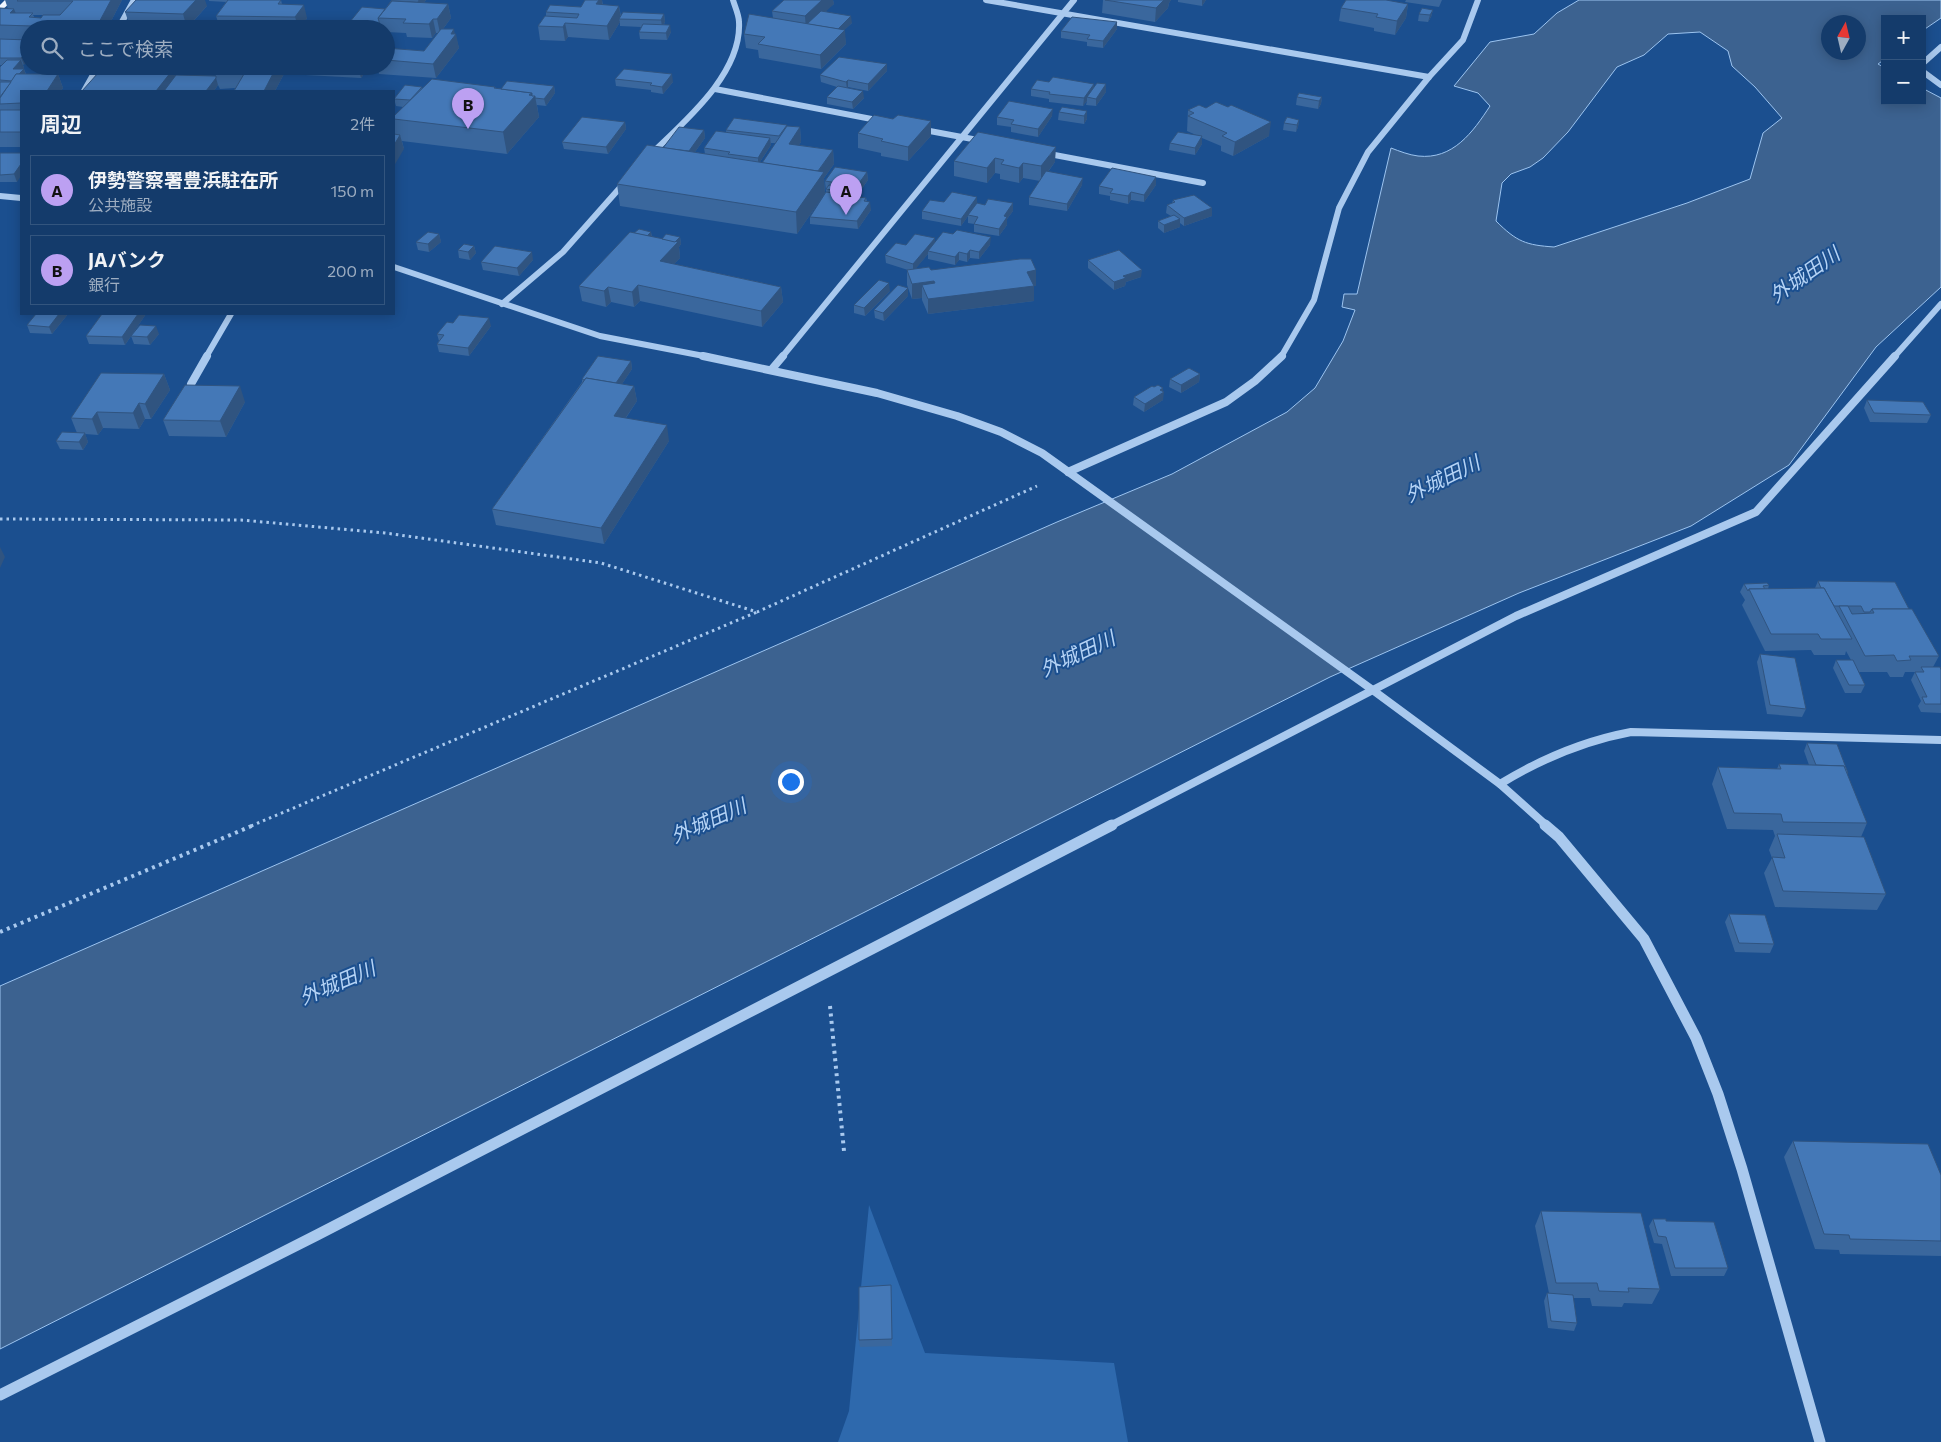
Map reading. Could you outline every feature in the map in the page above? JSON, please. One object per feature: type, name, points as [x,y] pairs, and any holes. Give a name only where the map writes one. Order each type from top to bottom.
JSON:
[{"type":"main road","points":[[0,10],[8,0]]},
{"type":"street","points":[[123,20],[134,0]]},
{"type":"street","points":[[644,162],[715,89],[733,55],[739,34],[738,9],[732,0]]},
{"type":"street","points":[[986,0],[1429,77]]},
{"type":"street","points":[[772,369],[1074,0]]},
{"type":"street","points":[[1068,472],[1226,402],[1255,381],[1282,356],[1314,300],[1339,208],[1368,152],[1429,77],[1463,40],[1478,0]]},
{"type":"street","points":[[1926,60],[1941,47]]},
{"type":"street","points":[[1926,74],[1941,85]]},
{"type":"street","points":[[85,90],[93,75]]},
{"type":"street","points":[[715,89],[886,122]]},
{"type":"street","points":[[915,128],[991,142]]},
{"type":"street","points":[[1040,152],[1203,183]]},
{"type":"street","points":[[502,304],[563,252],[631,176]]},
{"type":"street","points":[[0,196],[20,198]]},
{"type":"street","points":[[395,267],[600,336],[772,369],[877,393],[957,416],[1001,432],[1042,454],[1078,479],[1374,691],[1500,784],[1559,837],[1644,939],[1696,1038],[1718,1094],[1742,1169],[1820,1442]]},
{"type":"street","points":[[0,1395],[309,1240],[1516,616],[1756,512],[1941,304]]},
{"type":"street","points":[[191,384],[230,315]]},
{"type":"street","points":[[1500,784],[1527,766],[1559,751],[1627,732],[1941,740]]},
{"type":"path","points":[[0,932],[757,612],[1068,472]]},
{"type":"path","points":[[0,520],[241,520],[385,533],[601,563],[757,612]]},
{"type":"path","points":[[827,973],[844,1151]]},
{"type":"shaded area","points":[[869,1205],[925,1353],[1114,1363],[1128,1442],[838,1442],[849,1411]]},
{"type":"water","name":"外城田川","points":[[1579,0],[1941,0],[1941,18],[1926,28],[1926,15],[1881,15],[1881,62],[1878,64],[1881,66],[1881,105],[1926,105],[1926,90],[1941,98],[1941,287],[1876,347],[1789,465],[1691,526],[1519,593],[1330,677],[0,1349],[0,986],[1057,522],[1172,474],[1287,412],[1315,388],[1343,341],[1355,310],[1342,307],[1344,294],[1357,294],[1391,148],[1418,156],[1430,156],[1442,154],[1461,142],[1490,106],[1478,93],[1454,86],[1490,42],[1534,34],[1557,13]],"holes":[[[1700,32],[1728,51],[1732,66],[1755,87],[1782,118],[1763,133],[1750,179],[1687,203],[1554,247],[1522,241],[1510,234],[1496,221],[1502,183],[1511,174],[1530,167],[1543,158],[1568,132],[1617,67],[1644,55],[1668,34]]]},
{"type":"building","points":[[111,0],[100,20],[20,20],[20,26],[0,25],[0,8],[14,9],[10,13],[33,13],[29,17],[41,18],[43,15],[60,15],[73,1],[17,1]]},
{"type":"building","points":[[136,0],[196,0],[183,14],[125,12]]},
{"type":"building","points":[[228,0],[281,0],[278,4],[304,5],[295,17],[216,16]]},
{"type":"building","points":[[392,0],[419,0],[418,2],[392,1],[388,5]]},
{"type":"building","points":[[585,0],[599,0],[596,4],[619,6],[607,26],[565,23],[563,27],[538,26],[545,16],[577,18],[579,14],[546,12],[550,5],[581,7]]},
{"type":"building","points":[[784,0],[822,0],[805,16],[772,11]]},
{"type":"building","points":[[1105,0],[1164,0],[1156,8]]},
{"type":"building","points":[[1346,0],[1386,0],[1408,4],[1397,21],[1376,17],[1378,14],[1341,8]]},
{"type":"building","points":[[392,1],[448,4],[437,19],[433,19],[429,24],[403,23],[406,19],[378,18]]},
{"type":"building","points":[[362,7],[385,9],[378,18],[379,20],[351,20]]},
{"type":"building","points":[[1422,8],[1433,10],[1430,15],[1419,14]]},
{"type":"building","points":[[821,11],[851,16],[838,29],[807,24]]},
{"type":"building","points":[[623,12],[664,14],[661,20],[619,19]]},
{"type":"building","points":[[749,14],[845,30],[820,55],[758,44],[765,37],[744,34]]},
{"type":"building","points":[[1072,17],[1117,22],[1103,41],[1087,39],[1090,35],[1061,31]]},
{"type":"building","points":[[643,24],[670,25],[666,33],[639,32]]},
{"type":"building","points":[[441,29],[454,29],[451,34],[456,34],[433,64],[395,61],[395,49],[424,51]]},
{"type":"building","points":[[0,39],[20,40],[20,58],[0,58]]},
{"type":"building","points":[[839,57],[887,64],[868,84],[848,80],[846,82],[820,75]]},
{"type":"building","points":[[7,60],[20,60],[13,69],[20,69],[20,73],[16,74],[12,81],[0,80],[0,67]]},
{"type":"building","points":[[624,69],[672,74],[662,87],[650,85],[652,83],[615,79]]},
{"type":"building","points":[[16,74],[57,75],[48,90],[20,90],[20,103],[0,104],[0,98]]},
{"type":"building","points":[[96,75],[169,75],[157,90],[83,90]]},
{"type":"building","points":[[176,75],[216,76],[207,90],[165,90]]},
{"type":"building","points":[[243,75],[272,75],[265,90],[235,90]]},
{"type":"building","points":[[1053,77],[1094,84],[1084,98],[1049,94],[1050,92],[1031,89],[1037,80],[1049,82]]},
{"type":"building","points":[[432,79],[532,93],[529,95],[535,96],[503,132],[395,119],[395,115]]},
{"type":"building","points":[[507,81],[554,86],[544,99],[535,98],[535,96],[532,96],[532,93],[501,89]]},
{"type":"building","points":[[0,82],[11,82],[0,97]]},
{"type":"building","points":[[1097,83],[1106,84],[1096,99],[1087,97]]},
{"type":"building","points":[[405,85],[422,87],[410,100],[395,98]]},
{"type":"building","points":[[838,86],[863,91],[852,102],[827,97]]},
{"type":"building","points":[[1299,93],[1322,97],[1319,101],[1297,97]]},
{"type":"building","points":[[1009,101],[1053,109],[1038,129],[1011,124],[1014,120],[997,117]]},
{"type":"building","points":[[1216,102],[1228,107],[1231,105],[1271,122],[1235,142],[1222,136],[1227,133],[1188,116],[1194,113],[1188,110],[1199,105],[1206,108]]},
{"type":"building","points":[[1062,107],[1087,111],[1084,116],[1059,112]]},
{"type":"building","points":[[0,110],[20,110],[20,132],[0,132]]},
{"type":"building","points":[[874,115],[893,119],[898,115],[931,121],[908,147],[881,141],[883,139],[858,133]]},
{"type":"building","points":[[582,117],[625,122],[606,147],[562,142]]},
{"type":"building","points":[[1287,117],[1299,120],[1297,125],[1284,123]]},
{"type":"building","points":[[734,118],[787,125],[779,136],[726,130]]},
{"type":"building","points":[[787,126],[800,127],[789,144],[833,150],[818,171],[762,163]]},
{"type":"building","points":[[679,127],[704,130],[689,151],[663,148]]},
{"type":"building","points":[[716,131],[770,138],[758,158],[728,154],[730,152],[704,148]]},
{"type":"building","points":[[978,132],[1056,147],[1041,166],[1023,163],[1019,168],[1001,164],[1004,160],[995,158],[987,168],[954,161]]},
{"type":"building","points":[[1178,132],[1202,136],[1195,148],[1170,143]]},
{"type":"building","points":[[395,134],[400,135],[395,143]]},
{"type":"building","points":[[647,145],[824,172],[796,212],[617,184]]},
{"type":"building","points":[[0,153],[20,153],[20,165],[14,174],[0,175]]},
{"type":"building","points":[[835,167],[867,172],[857,186],[825,181]]},
{"type":"building","points":[[1112,168],[1156,177],[1144,195],[1131,192],[1128,196],[1110,193],[1113,189],[1099,186]]},
{"type":"building","points":[[1046,171],[1083,178],[1067,204],[1029,197]]},
{"type":"building","points":[[829,185],[842,187],[839,191],[826,189]]},
{"type":"building","points":[[826,192],[866,198],[864,201],[870,202],[857,221],[810,217]]},
{"type":"building","points":[[952,192],[977,197],[961,219],[922,211],[930,200],[944,202]]},
{"type":"building","points":[[1194,195],[1212,208],[1184,218],[1167,205],[1175,202],[1173,200]]},
{"type":"building","points":[[988,199],[1013,203],[1004,216],[1007,217],[999,229],[974,224],[978,217],[968,215],[977,203],[985,205]]},
{"type":"building","points":[[1174,215],[1180,219],[1164,225],[1158,221]]},
{"type":"building","points":[[639,229],[651,232],[647,236],[634,233]]},
{"type":"building","points":[[957,230],[991,237],[979,252],[970,250],[967,254],[959,252],[955,257],[928,251],[943,232],[953,234]]},
{"type":"building","points":[[428,232],[439,234],[428,244],[416,242]]},
{"type":"building","points":[[630,232],[678,242],[660,261],[781,287],[761,311],[638,285],[632,292],[608,287],[604,291],[579,286]]},
{"type":"building","points":[[666,234],[680,237],[675,242],[662,239]]},
{"type":"building","points":[[915,234],[935,238],[913,264],[885,255],[896,243],[906,245]]},
{"type":"building","points":[[464,244],[474,246],[468,252],[458,250]]},
{"type":"building","points":[[495,246],[532,252],[517,268],[481,262]]},
{"type":"building","points":[[1119,250],[1142,270],[1123,276],[1126,278],[1114,282],[1088,260]]},
{"type":"building","points":[[1031,259],[1036,270],[1027,272],[1034,286],[928,299],[922,285],[935,283],[934,281],[912,284],[907,270],[929,267],[931,270]]},
{"type":"building","points":[[879,280],[889,283],[864,308],[854,305]]},
{"type":"building","points":[[898,285],[908,288],[883,313],[874,310]]},
{"type":"building","points":[[35,315],[58,315],[49,327],[27,325]]},
{"type":"building","points":[[101,315],[137,315],[122,337],[86,336]]},
{"type":"building","points":[[459,315],[489,318],[468,348],[437,344],[444,335],[437,334],[447,322],[453,323]]},
{"type":"building","points":[[140,325],[156,326],[147,337],[131,336]]},
{"type":"building","points":[[598,356],[631,361],[616,383],[582,379]]},
{"type":"building","points":[[1189,368],[1200,374],[1181,385],[1170,379]]},
{"type":"building","points":[[101,373],[164,374],[145,404],[139,403],[133,413],[97,412],[92,419],[71,418]]},
{"type":"building","points":[[586,378],[634,386],[614,416],[667,425],[601,528],[492,509]]},
{"type":"building","points":[[185,385],[240,386],[220,421],[163,420]]},
{"type":"building","points":[[1158,385],[1163,388],[1160,390],[1164,392],[1145,404],[1134,397],[1152,386]]},
{"type":"building","points":[[1867,400],[1923,402],[1931,415],[1874,413]]},
{"type":"building","points":[[62,432],[85,433],[79,442],[56,441]]},
{"type":"building","points":[[1818,581],[1895,582],[1909,609],[1872,609],[1870,612],[1864,612],[1861,606],[1834,606]]},
{"type":"building","points":[[1767,583],[1769,585],[1763,586],[1765,589],[1749,589],[1748,591],[1744,584]]},
{"type":"building","points":[[1824,588],[1852,639],[1821,639],[1818,634],[1771,634],[1749,589]]},
{"type":"building","points":[[1839,606],[1848,606],[1852,614],[1874,613],[1872,609],[1912,609],[1939,656],[1909,656],[1911,660],[1897,661],[1894,655],[1865,656]]},
{"type":"building","points":[[1760,654],[1795,658],[1806,709],[1770,705]]},
{"type":"building","points":[[1836,660],[1853,660],[1865,685],[1849,685]]},
{"type":"building","points":[[1921,667],[1940,667],[1941,704],[1925,704],[1922,697],[1927,697],[1915,672],[1924,672]]},
{"type":"building","points":[[1807,743],[1837,744],[1848,773],[1846,773],[1844,766],[1816,765]]},
{"type":"building","points":[[1779,764],[1844,766],[1867,823],[1783,822],[1781,814],[1734,813],[1718,767],[1781,769]]},
{"type":"building","points":[[1777,834],[1864,837],[1886,894],[1783,891],[1772,857],[1785,858]]},
{"type":"building","points":[[1729,914],[1765,915],[1774,944],[1739,943]]},
{"type":"building","points":[[1793,1141],[1928,1144],[1941,1175],[1941,1241],[1850,1239],[1849,1235],[1824,1234]]},
{"type":"building","points":[[1541,1211],[1641,1213],[1660,1289],[1628,1288],[1629,1292],[1599,1291],[1597,1283],[1556,1283]]},
{"type":"building","points":[[1653,1219],[1714,1222],[1728,1268],[1675,1268],[1666,1237],[1658,1236]]},
{"type":"building","points":[[891,1285],[892,1339],[859,1340],[859,1287]]},
{"type":"building","points":[[1547,1293],[1573,1295],[1577,1323],[1551,1321]]},
{"type":"place","name":"JAバンク","points":[[468,129]]},
{"type":"place","name":"伊勢警察署豊浜駐在所","points":[[846,215]]}]
